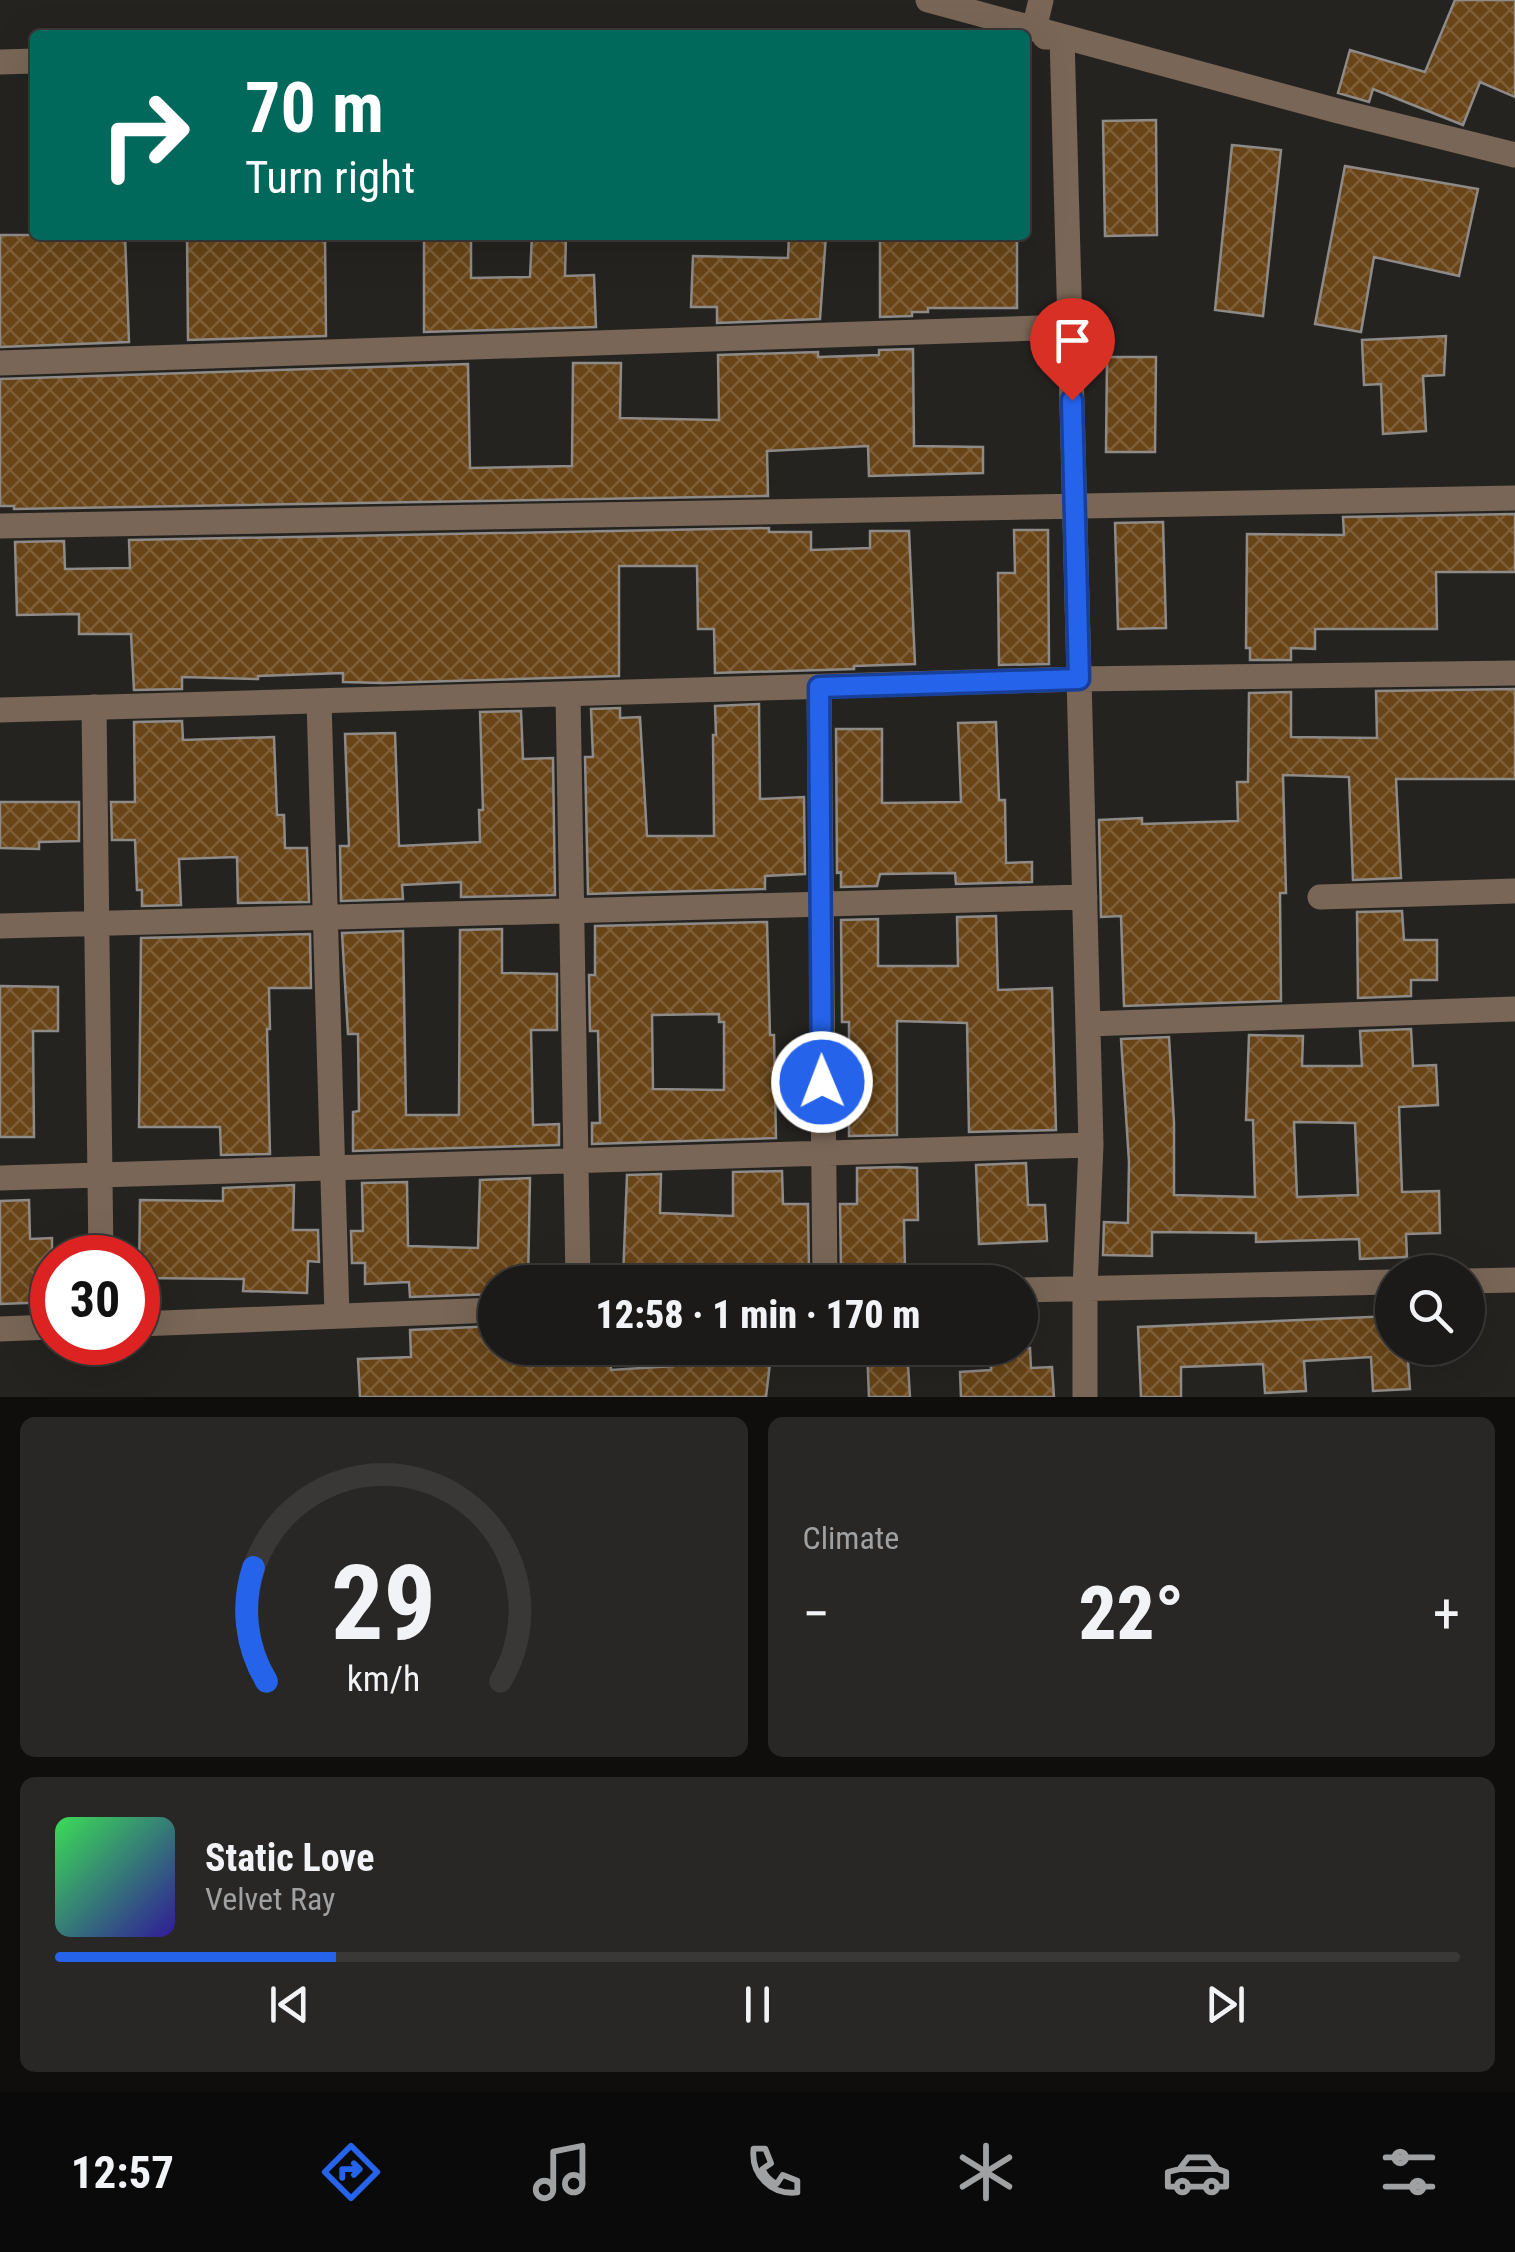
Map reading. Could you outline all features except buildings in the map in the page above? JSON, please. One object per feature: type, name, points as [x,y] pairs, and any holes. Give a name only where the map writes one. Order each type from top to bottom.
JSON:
[{"type":"street","points":[[928,0],[1017,30]]},
{"type":"street","points":[[1030,31],[1041,0]]},
{"type":"street","points":[[1030,34],[1062,37],[1515,154]]},
{"type":"street","points":[[1062,37],[1091,1145],[1085,1397]]},
{"type":"street","points":[[0,62],[30,61]]},
{"type":"street","points":[[0,363],[1070,328]]},
{"type":"street","points":[[0,526],[1515,498]]},
{"type":"street","points":[[0,710],[1079,679],[1515,673]]},
{"type":"street","points":[[819,687],[824,1265]]},
{"type":"street","points":[[568,694],[578,1265]]},
{"type":"street","points":[[319,701],[338,1316]]},
{"type":"street","points":[[94,707],[101,1235]]},
{"type":"street","points":[[1320,898],[1515,890]]},
{"type":"street","points":[[0,926],[1085,897]]},
{"type":"street","points":[[1088,1024],[1515,1010]]},
{"type":"street","points":[[0,1178],[1091,1145]]},
{"type":"street","points":[[1485,1281],[1515,1280]]},
{"type":"street","points":[[1038,1289],[1375,1282]]},
{"type":"street","points":[[160,1323],[478,1311]]},
{"type":"street","points":[[0,1329],[30,1328]]},
{"type":"route","points":[[822,1082],[819,687],[1079,679],[1072,400]]}]
